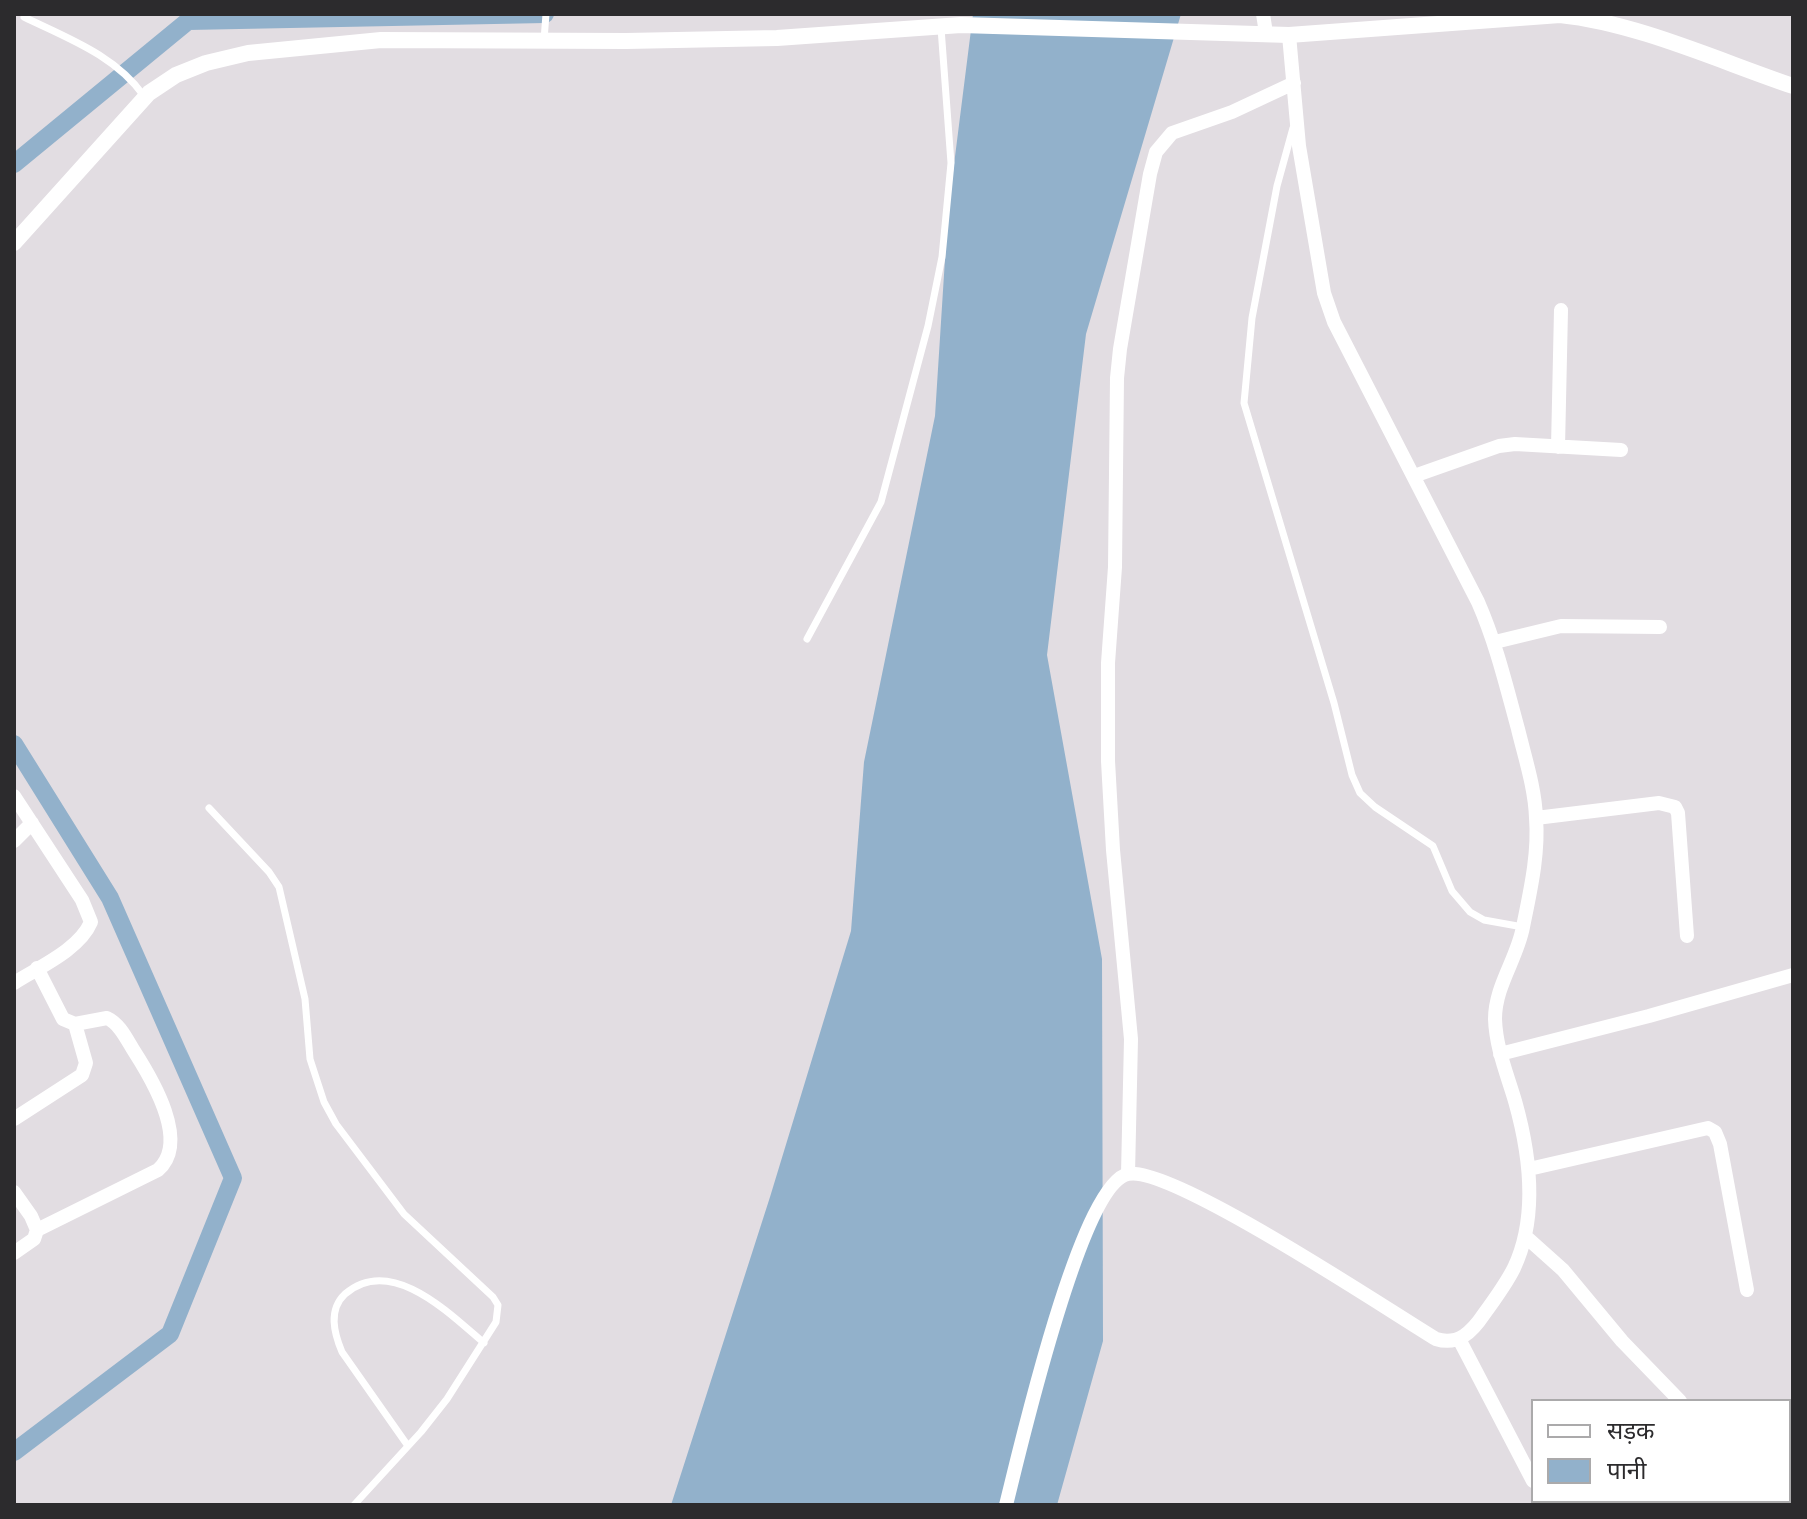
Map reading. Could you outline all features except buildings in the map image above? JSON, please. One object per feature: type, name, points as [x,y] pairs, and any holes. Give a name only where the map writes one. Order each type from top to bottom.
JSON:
[{"type":"street","points":[[1262,33],[1263,14]]},
{"type":"street","points":[[14,243],[141,92],[206,63],[248,53],[381,40],[777,38],[961,25],[1289,35],[1560,15],[1591,18],[1625,28],[1793,86]]},
{"type":"street","points":[[1006,1505],[1071,1272],[1095,1213],[1112,1187],[1128,1174],[1151,1177],[1218,1206],[1447,1343],[1474,1328],[1515,1267],[1525,1236],[1529,1160],[1495,1033],[1497,996],[1516,953],[1523,927],[1536,849],[1531,782],[1495,642],[1478,602],[1334,322],[1324,293],[1299,146],[1289,35]]},
{"type":"street","points":[[1128,1174],[1131,1039],[1108,761],[1108,663],[1115,567],[1117,378],[1125,320],[1150,174],[1162,143],[1172,133],[1232,112],[1294,83]]},
{"type":"street","points":[[1558,447],[1561,310]]},
{"type":"street","points":[[1414,476],[1499,446],[1621,450]]},
{"type":"street","points":[[1495,642],[1561,626],[1660,627]]},
{"type":"street","points":[[14,796],[82,900],[91,922],[86,934],[14,983]]},
{"type":"street","points":[[1536,818],[1659,803],[1675,807],[1678,813],[1687,936]]},
{"type":"street","points":[[14,841],[32,823]]},
{"type":"street","points":[[37,968],[63,1019],[75,1024],[107,1018],[118,1026],[152,1079],[169,1126],[168,1157],[158,1170],[37,1230]]},
{"type":"street","points":[[1500,1054],[1793,975]]},
{"type":"street","points":[[14,1119],[82,1075],[86,1063],[75,1024]]},
{"type":"street","points":[[1529,1169],[1708,1128],[1715,1132],[1720,1144],[1747,1290]]},
{"type":"street","points":[[14,1192],[37,1230],[34,1239],[14,1253]]},
{"type":"street","points":[[1525,1236],[1563,1270],[1622,1341],[1678,1399]]},
{"type":"street","points":[[1459,1339],[1531,1477]]},
{"type":"lane","points":[[24,17],[89,49],[120,70],[141,92]]},
{"type":"lane","points":[[544,40],[546,18]]},
{"type":"lane","points":[[807,639],[881,502],[928,326],[942,257],[951,163],[941,28]]},
{"type":"lane","points":[[1297,117],[1277,186],[1252,318],[1244,403],[1334,703],[1352,775],[1360,793],[1375,807],[1433,846],[1452,891],[1470,912],[1484,920],[1523,927]]},
{"type":"lane","points":[[209,808],[269,872],[279,887],[305,999],[310,1059],[324,1102],[336,1124],[404,1214],[498,1305],[496,1322],[447,1399],[354,1505]]},
{"type":"lane","points":[[408,1446],[342,1352],[334,1334],[336,1307],[342,1297],[368,1281],[386,1281],[404,1286],[443,1308],[484,1343]]},
{"type":"water","points":[[973,14],[1181,14],[1086,334],[1047,655],[1102,959],[1103,1341],[1057,1505],[671,1505],[851,931],[864,762],[935,416],[948,212]]},
{"type":"waterway","points":[[14,164],[188,21],[545,14]]},
{"type":"waterway","points":[[14,744],[110,898],[233,1178],[170,1334],[14,1452]]}]
